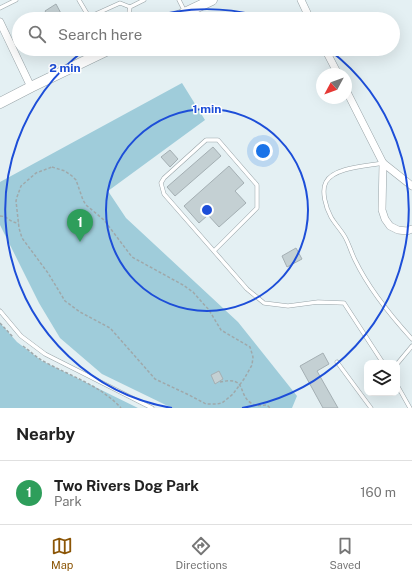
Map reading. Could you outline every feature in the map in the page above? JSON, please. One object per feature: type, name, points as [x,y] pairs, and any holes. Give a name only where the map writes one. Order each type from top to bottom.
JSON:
[{"type":"main road","points":[[187,12],[212,0]]},
{"type":"main road","points":[[0,104],[31,87],[95,56]]},
{"type":"street","points":[[301,0],[307,12]]},
{"type":"street","points":[[0,22],[12,47]]},
{"type":"street","points":[[16,56],[31,87]]},
{"type":"street","points":[[329,56],[335,68]]},
{"type":"street","points":[[352,102],[383,163],[412,186]]},
{"type":"street","points":[[383,163],[382,210],[385,219],[390,226],[398,230],[412,230]]},
{"type":"lane","points":[[0,8],[16,0]]},
{"type":"lane","points":[[79,0],[85,12]]},
{"type":"lane","points":[[101,12],[120,3],[130,7],[144,0]]},
{"type":"lane","points":[[179,0],[185,12]]},
{"type":"lane","points":[[129,12],[130,7]]},
{"type":"lane","points":[[214,251],[257,208],[258,190],[257,185],[218,140],[211,139],[206,140],[164,178],[161,183],[164,194],[247,289],[264,303],[288,306],[318,302],[344,304],[381,360]]},
{"type":"lane","points":[[383,163],[340,171],[330,177],[326,182],[324,189],[325,202],[330,216],[344,235],[367,282],[385,308],[412,339]]},
{"type":"lane","points":[[0,311],[21,336],[45,354],[152,408]]},
{"type":"lane","points":[[400,360],[412,346]]},
{"type":"lane","points":[[337,362],[371,408]]},
{"type":"lane","points":[[400,390],[410,408]]},
{"type":"path","points":[[52,167],[66,171],[72,176],[76,180],[86,205],[104,220],[130,255],[139,262],[183,285],[193,292],[209,310],[221,330],[250,348],[253,358],[252,365],[229,399],[222,403],[211,405],[206,404],[155,379],[110,328],[80,312],[65,301],[48,273],[22,238],[19,223],[17,197],[21,186],[28,179],[36,173],[52,167]]},
{"type":"path","points":[[0,216],[4,216],[13,223],[19,223]]},
{"type":"path","points":[[220,382],[230,380],[243,389],[246,399],[251,404],[267,405],[270,408]]},
{"type":"shaded area","points":[[182,83],[205,120],[108,191],[126,218],[238,322],[297,396],[292,408],[172,408],[102,374],[60,338],[39,303],[0,225],[0,182]]},
{"type":"shaded area","points":[[0,323],[17,342],[42,361],[138,408],[0,408]]},
{"type":"building","points":[[56,4],[60,12],[46,12]]},
{"type":"building","points":[[213,147],[221,156],[175,196],[167,187]]},
{"type":"building","points":[[170,150],[178,159],[170,167],[161,157]]},
{"type":"building","points":[[229,166],[244,183],[235,191],[246,203],[219,227],[208,215],[199,223],[184,206]]},
{"type":"building","points":[[296,248],[302,259],[287,267],[282,256]]},
{"type":"building","points":[[323,353],[329,364],[317,371],[338,408],[323,408],[300,366]]},
{"type":"building","points":[[219,371],[223,379],[215,384],[211,375]]},
{"type":"place","name":"Two Rivers Dog Park","points":[[80,242]]}]
